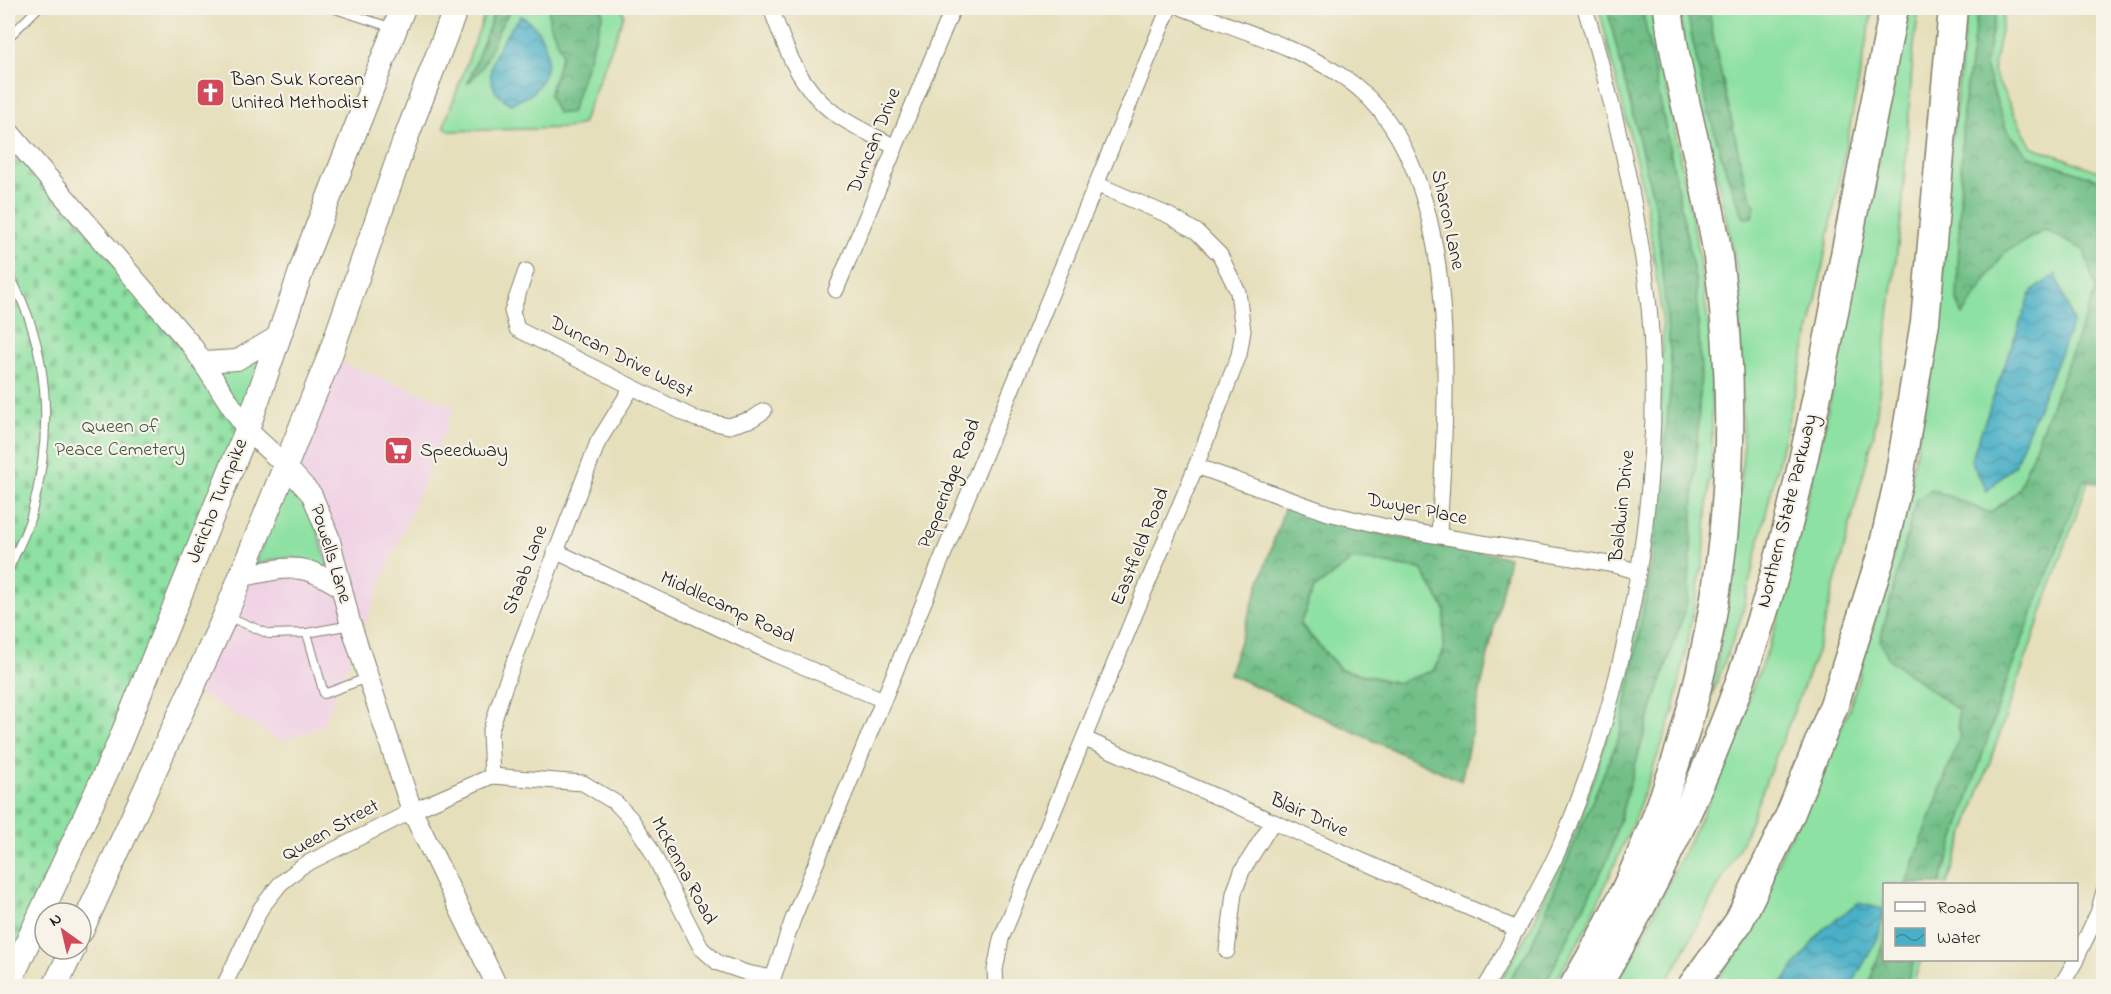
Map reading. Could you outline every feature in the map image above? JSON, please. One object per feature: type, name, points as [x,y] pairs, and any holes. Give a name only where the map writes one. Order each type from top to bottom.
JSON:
[{"type":"highway","points":[[1574,987],[1630,880],[1676,764],[1714,615],[1727,510],[1730,417],[1722,290],[1713,222],[1679,75],[1668,8]]},
{"type":"highway","name":"Northern State Parkway","points":[[1597,987],[1635,919],[1677,834],[1721,731],[1759,628],[1806,446],[1894,8]]},
{"type":"highway","points":[[1690,987],[1754,859],[1806,741],[1865,561],[1903,377],[1917,250],[1938,8]]},
{"type":"highway","points":[[1690,987],[1738,923],[1802,787],[1847,667],[1882,553],[1901,468],[1925,321],[1953,8]]},
{"type":"main road","points":[[93,905],[225,616],[329,358],[404,143],[456,8]]},
{"type":"main road","name":"Jericho Turnpike","points":[[8,985],[118,746],[247,430],[278,336],[399,18]]},
{"type":"main road","points":[[55,987],[67,961]]},
{"type":"street","points":[[771,8],[787,52],[803,83],[834,113],[895,147]]},
{"type":"street","name":"Duncan Drive","points":[[836,290],[953,8]]},
{"type":"street","name":"Pepperidge Road","points":[[774,982],[793,919],[1169,8]]},
{"type":"street","name":"Sharon Lane","points":[[1183,8],[1312,60],[1346,79],[1382,112],[1408,152],[1420,182],[1426,209],[1438,277],[1443,323],[1446,409],[1439,535]]},
{"type":"street","name":"Baldwin Drive","points":[[1486,987],[1517,928],[1530,910],[1558,850],[1595,752],[1621,659],[1634,598],[1636,571],[1644,528],[1652,436],[1651,348],[1647,283],[1627,159],[1585,8]]},
{"type":"street","name":"Powells Lane","points":[[8,131],[204,362],[247,430],[285,465],[312,495],[329,537],[351,625],[412,811],[497,987]]},
{"type":"street","name":"Eastfield Road","points":[[996,987],[995,970],[1001,939],[1196,466],[1239,355],[1243,331],[1238,292],[1220,255],[1197,232],[1170,216],[1096,184]]},
{"type":"street","name":"Duncan Drive West","points":[[526,272],[512,311],[517,329],[630,388],[696,419],[729,426],[752,419],[764,411]]},
{"type":"street","points":[[204,362],[237,360],[278,336]]},
{"type":"street","name":"Staab Lane","points":[[492,776],[490,733],[555,551],[598,442],[630,388]]},
{"type":"street","name":"Dwyer Place","points":[[1196,466],[1328,513],[1390,528],[1636,571]]},
{"type":"street","name":"Middlecamp Road","points":[[555,551],[774,654],[883,700]]},
{"type":"street","points":[[240,576],[299,567],[320,573],[341,587]]},
{"type":"street","name":"Blair Drive","points":[[1085,739],[1272,823],[1517,928]]},
{"type":"street","name":"McKenna Road","points":[[412,811],[492,776],[583,783],[616,803],[632,819],[649,846],[700,948],[718,963],[774,982]]},
{"type":"street","name":"Queen Street","points":[[224,987],[261,908],[280,884],[302,866],[412,811]]},
{"type":"street","points":[[1227,951],[1234,892],[1242,871],[1272,823]]},
{"type":"street","points":[[2078,955],[2098,913],[2103,891]]},
{"type":"street","points":[[2061,987],[2075,961]]},
{"type":"lane","points":[[8,38],[38,8]]},
{"type":"lane","points":[[332,8],[399,18]]},
{"type":"lane","points":[[8,273],[27,311],[39,352],[46,406],[41,472],[30,519],[8,571]]},
{"type":"lane","points":[[225,616],[269,634],[307,633],[351,625]]},
{"type":"lane","points":[[307,633],[324,694],[368,678]]},
{"type":"shaded area","points":[[329,358],[455,406],[322,727],[281,741],[192,690]]},
{"type":"green space","points":[[487,8],[622,8],[624,15],[582,124],[567,128],[450,131],[444,126]]},
{"type":"green space","points":[[496,8],[513,8],[500,27],[483,65],[468,83]]},
{"type":"green space","points":[[549,8],[601,8],[603,14],[571,113],[557,113],[549,95],[562,53],[549,21]]},
{"type":"green space","points":[[1599,8],[1651,8],[1697,244],[1712,350],[1712,448],[1704,557],[1674,711],[1632,825],[1587,927],[1553,986],[1498,986],[1532,925],[1575,833],[1618,704],[1646,582],[1658,460],[1663,324],[1646,202]]},
{"type":"green space","points":[[1607,8],[1642,8],[1696,283],[1701,372],[1688,600],[1648,721],[1609,856],[1544,986],[1505,986],[1530,948],[1620,735],[1652,564],[1672,372],[1656,210]]},
{"type":"green space","points":[[1679,8],[1873,8],[1813,316],[1741,618],[1711,698],[1729,594],[1743,453],[1741,366],[1736,265],[1713,159],[1689,85]]},
{"type":"green space","points":[[1686,8],[1709,8],[1713,37],[1746,186],[1755,205],[1752,217],[1744,218],[1725,167],[1703,88]]},
{"type":"green space","points":[[1909,8],[1919,8],[1913,54],[1902,213],[1874,433],[1817,652],[1743,840],[1672,973],[1663,986],[1613,986],[1638,945],[1706,807],[1773,636],[1823,434]]},
{"type":"green space","points":[[1967,8],[2005,8],[1993,72],[2031,146],[2103,173],[2103,438],[1947,883],[1883,883],[1883,961],[1921,961],[1912,986],[1714,986],[1742,939],[1849,710],[1902,522],[1939,335],[1951,145]]},
{"type":"green space","points":[[1978,8],[1997,8],[1985,66],[2006,129],[2029,156],[2103,181],[2103,482],[2099,484],[2084,479],[2007,680],[1940,883],[1906,883],[1959,739],[1958,710],[1889,659],[1880,641],[1916,500],[1931,489],[1990,513],[2018,491],[2096,290],[2084,250],[2045,230],[2005,252],[1963,315],[1957,301],[1963,112]]},
{"type":"green space","name":"Queen of Peace Cemetery","points":[[8,131],[247,430],[44,901],[33,901],[33,927],[8,985]]},
{"type":"green space","points":[[273,341],[246,422],[211,365]]},
{"type":"green space","points":[[289,478],[307,500],[331,573],[311,562],[294,558],[276,559],[254,566]]},
{"type":"green space","points":[[1285,507],[1389,536],[1509,557],[1461,781],[1229,674]],"holes":[[[1353,559],[1421,569],[1445,609],[1443,653],[1433,671],[1397,683],[1340,669],[1300,624],[1314,589]]]},
{"type":"green space","points":[[1353,559],[1421,569],[1445,609],[1443,653],[1433,671],[1397,683],[1340,669],[1300,624],[1314,589]]},
{"type":"green space","points":[[1883,944],[1883,961],[1915,961],[1905,986],[1868,986]]},
{"type":"water","points":[[521,16],[531,23],[544,42],[547,63],[540,83],[532,93],[510,104],[496,92],[491,72],[497,51]]},
{"type":"water","points":[[2056,274],[2073,322],[2015,464],[1987,491],[1971,460],[2032,292]]},
{"type":"water","points":[[1858,903],[1883,909],[1878,938],[1851,986],[1780,986],[1822,930]]},
{"type":"place","name":"Ban Suk Korean United Methodist","points":[[210,92]]},
{"type":"place","name":"Speedway","points":[[399,451]]}]
